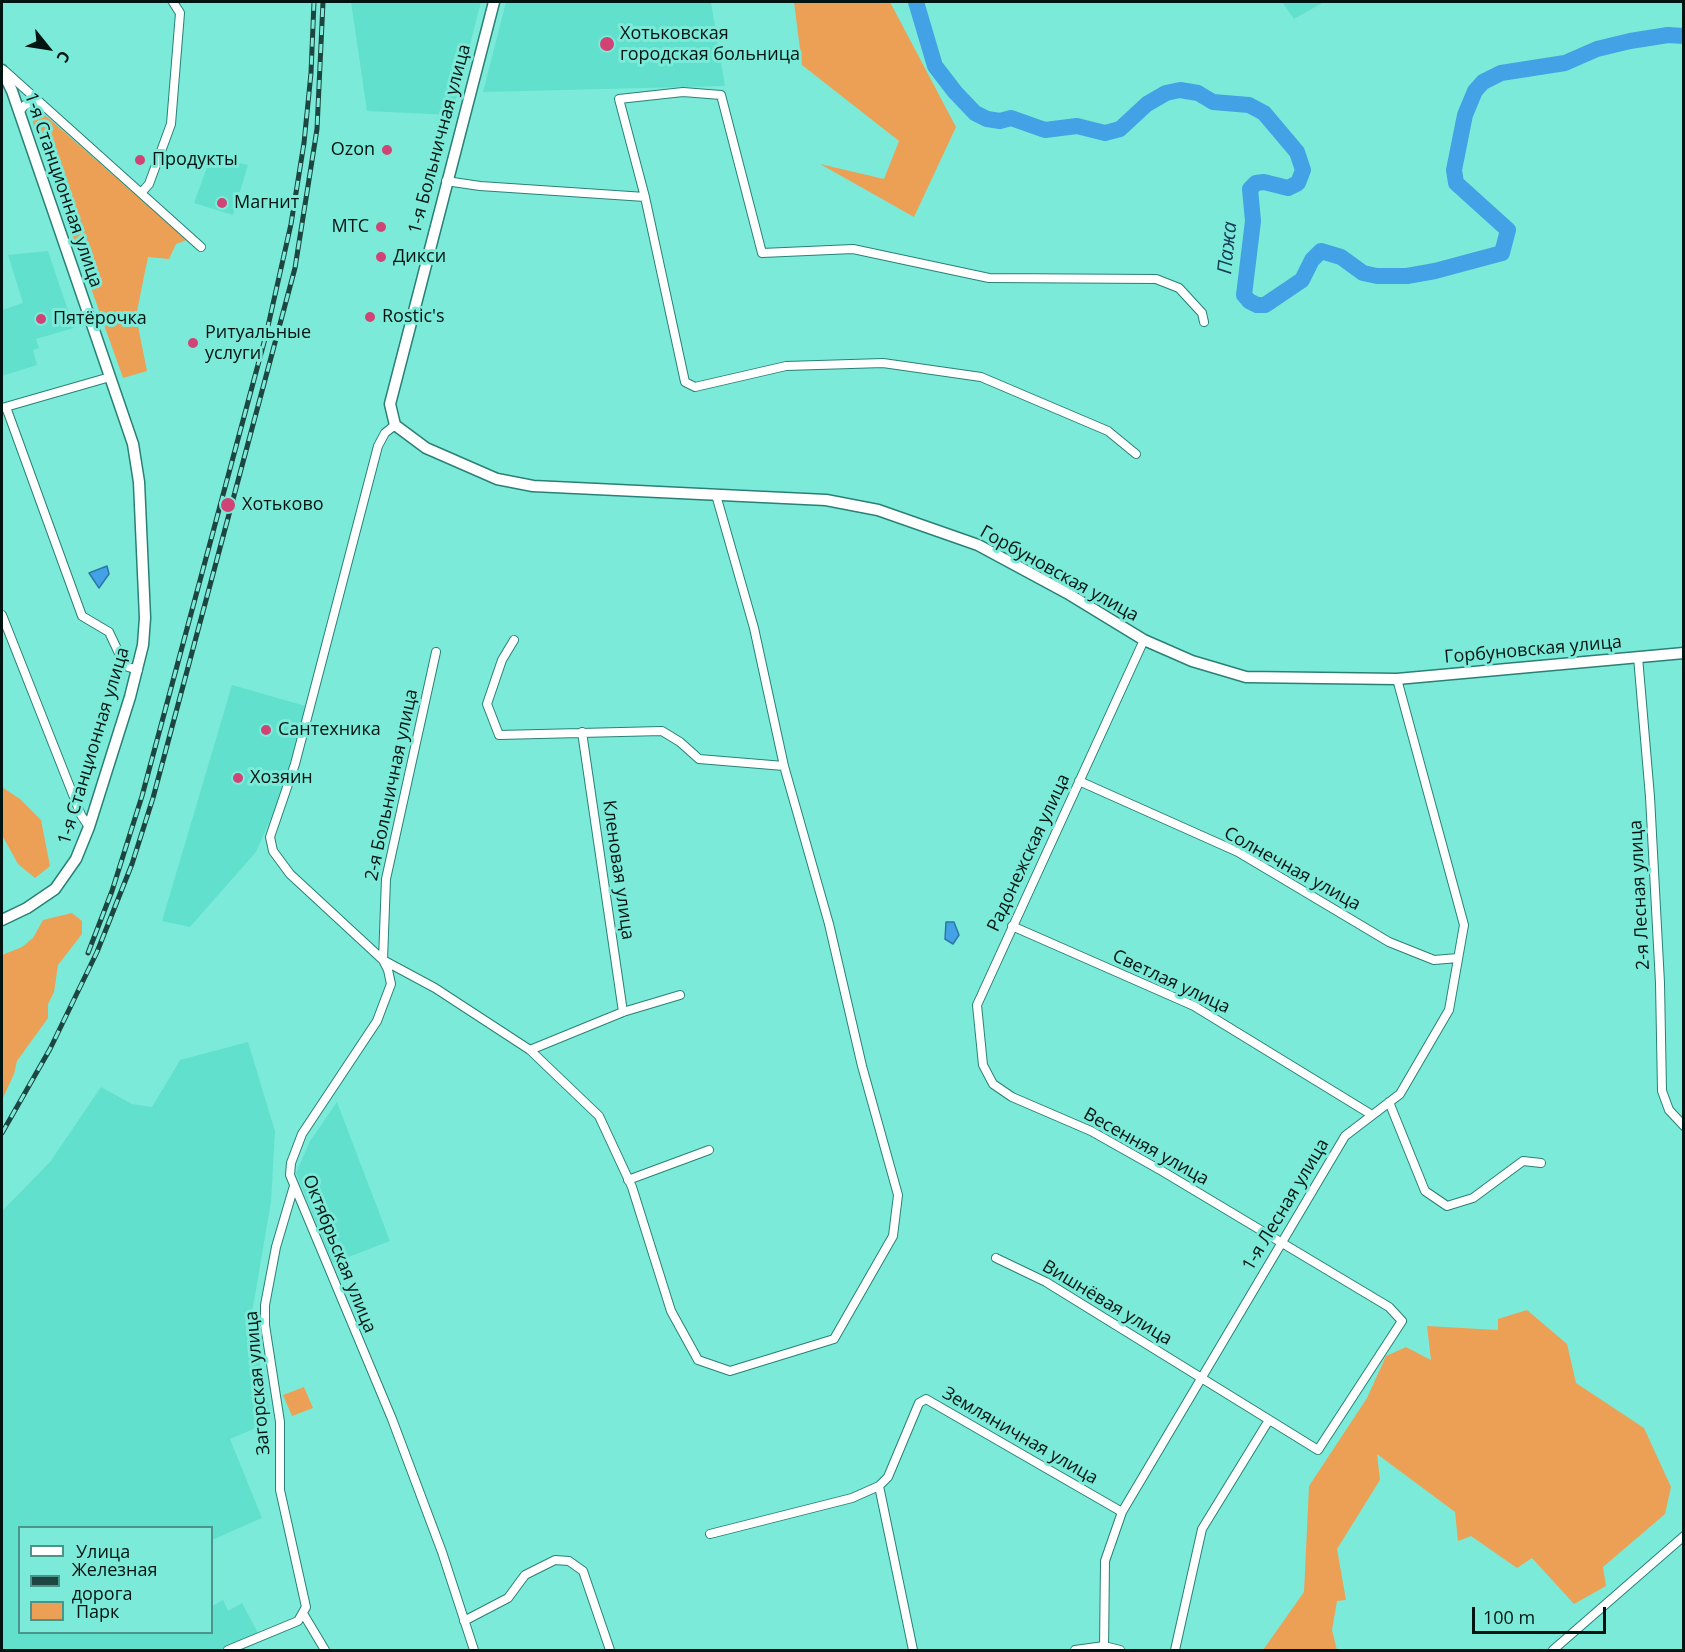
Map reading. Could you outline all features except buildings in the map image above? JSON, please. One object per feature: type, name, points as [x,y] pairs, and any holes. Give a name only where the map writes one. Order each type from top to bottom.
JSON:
[{"type":"main road","name":"1-я Больничная улица","points":[[395,425],[390,411],[391,397],[494,2]]},
{"type":"main road","name":"1-я Станционная улица","points":[[2,69],[19,112],[137,462],[145,618],[138,670],[89,827],[65,877],[42,899],[2,920]]},
{"type":"main road","name":"Горбуновская улица","points":[[395,425],[409,437],[442,456],[481,473],[512,482],[551,488],[826,500],[878,510],[978,544],[1067,593],[1144,640],[1192,661],[1246,677],[1397,679],[1683,652]]},
{"type":"street","points":[[141,193],[149,184],[171,124],[180,13],[173,2]]},
{"type":"street","points":[[2,69],[201,247]]},
{"type":"street","points":[[1136,454],[1108,431],[981,377],[883,363],[786,366],[695,387],[685,382],[645,197],[619,99],[683,92],[721,95],[762,253],[853,249],[989,278],[1156,279],[1179,288],[1202,313],[1204,322]]},
{"type":"street","points":[[19,112],[25,105],[34,102],[43,106]]},
{"type":"street","points":[[446,181],[480,186],[645,197]]},
{"type":"street","points":[[110,377],[4,407],[82,616],[109,632],[125,666],[138,670]]},
{"type":"street","points":[[395,425],[385,433],[378,446],[295,764],[272,826],[270,837],[273,851],[296,881],[383,960],[435,988],[530,1050],[599,1116],[628,1180],[671,1311],[698,1360],[730,1371],[834,1340],[893,1236],[898,1195],[862,1065],[829,924],[784,766],[754,628],[716,495]]},
{"type":"street","points":[[2,615],[81,815],[89,827]]},
{"type":"street","points":[[514,640],[502,660],[487,704],[499,735],[662,731],[680,742],[699,759],[784,766]]},
{"type":"street","name":"Радонежская улица","points":[[993,1084],[983,1065],[977,1005],[1144,640]]},
{"type":"street","name":"2-я Больничная улица","points":[[383,960],[386,879],[436,652]]},
{"type":"street","name":"2-я Лесная улица","points":[[1638,657],[1652,832],[1662,1091],[1669,1110],[1683,1126]]},
{"type":"street","name":"1-я Лесная улица","points":[[1104,1648],[1106,1561],[1122,1512],[1200,1376],[1345,1136],[1400,1094],[1449,1010],[1464,925],[1397,679]]},
{"type":"street","name":"Кленовая улица","points":[[582,732],[623,1012]]},
{"type":"street","name":"Солнечная улица","points":[[1079,781],[1238,852],[1389,942],[1434,960],[1458,958]]},
{"type":"street","name":"Светлая улица","points":[[1012,926],[1194,1006],[1372,1115]]},
{"type":"street","name":"Октябрьская улица","points":[[383,960],[391,984],[385,1004],[377,1021],[302,1134],[291,1163],[290,1175],[392,1419],[442,1552],[474,1650]]},
{"type":"street","points":[[530,1050],[623,1012],[680,995]]},
{"type":"street","name":"Весенняя улица","points":[[993,1084],[1012,1097],[1091,1131],[1282,1241],[1389,1307],[1402,1321],[1318,1450],[1269,1419]]},
{"type":"street","points":[[1389,1102],[1425,1191],[1447,1206],[1473,1198],[1523,1161],[1541,1163]]},
{"type":"street","points":[[628,1180],[709,1150]]},
{"type":"street","name":"Загорская улица","points":[[294,1186],[276,1247],[265,1305],[265,1325],[280,1422],[280,1490],[306,1607],[304,1615],[325,1650]]},
{"type":"street","name":"Вишнёвая улица","points":[[996,1258],[1046,1282],[1269,1419]]},
{"type":"street","name":"Земляничная улица","points":[[879,1486],[888,1477],[919,1403],[926,1399],[1122,1512]]},
{"type":"street","points":[[1176,1650],[1202,1529],[1269,1419]]},
{"type":"street","points":[[710,1534],[852,1498],[879,1486],[913,1650]]},
{"type":"street","points":[[1553,1650],[1683,1536]]},
{"type":"street","points":[[464,1621],[508,1598],[525,1575],[555,1560],[569,1561],[583,1571],[610,1650]]},
{"type":"street","points":[[228,1650],[298,1621],[304,1615]]},
{"type":"street","points":[[1075,1650],[1104,1648],[1120,1650]]},
{"type":"shaded area","points":[[351,2],[481,2],[452,115],[367,111]]},
{"type":"shaded area","name":"Хотьковская городская больница","points":[[506,2],[711,2],[725,86],[483,92]]},
{"type":"shaded area","points":[[1282,2],[1324,2],[1294,19]]},
{"type":"shaded area","points":[[211,156],[248,165],[233,215],[194,203]]},
{"type":"shaded area","points":[[48,251],[74,328],[36,339],[39,348],[33,350],[37,365],[2,376],[2,310],[23,303],[8,255]]},
{"type":"shaded area","points":[[232,685],[309,707],[295,764],[256,852],[190,927],[162,921]]},
{"type":"shaded area","points":[[248,1042],[275,1131],[271,1202],[252,1313],[253,1330],[270,1413],[263,1425],[230,1439],[262,1518],[213,1540],[213,1526],[18,1526],[18,1634],[213,1634],[213,1605],[223,1600],[228,1611],[242,1603],[258,1633],[219,1650],[2,1650],[2,1211],[50,1162],[101,1087],[132,1104],[152,1107],[180,1060]]},
{"type":"shaded area","points":[[337,1102],[390,1241],[333,1263],[296,1173],[310,1141]]},
{"type":"green space","points":[[794,2],[890,2],[956,127],[914,217],[820,164],[884,179],[899,141],[802,65]]},
{"type":"green space","points":[[35,112],[41,112],[53,122],[187,240],[176,244],[169,259],[148,257],[136,316],[147,371],[123,378],[34,128],[32,117]]},
{"type":"green space","points":[[2,787],[20,799],[41,820],[50,866],[35,878],[18,864],[2,835]]},
{"type":"green space","points":[[72,913],[82,921],[82,934],[58,965],[54,992],[48,1004],[48,1018],[17,1061],[14,1074],[2,1100],[2,955],[22,947],[33,938],[43,920]]},
{"type":"green space","points":[[1527,1310],[1567,1344],[1576,1383],[1644,1428],[1671,1487],[1665,1514],[1603,1567],[1606,1586],[1574,1604],[1532,1558],[1517,1568],[1471,1536],[1458,1541],[1455,1512],[1377,1454],[1380,1480],[1337,1549],[1346,1600],[1337,1601],[1332,1630],[1337,1650],[1263,1650],[1304,1592],[1309,1486],[1367,1398],[1386,1356],[1406,1347],[1431,1360],[1427,1326],[1498,1330],[1498,1319]]},
{"type":"green space","points":[[304,1387],[313,1408],[292,1416],[283,1395]]},
{"type":"water","points":[[107,566],[109,574],[99,588],[89,573]]},
{"type":"water","points":[[946,922],[954,922],[959,935],[953,944],[945,939]]},
{"type":"waterway","name":"Пажа","points":[[916,2],[935,66],[975,113],[987,119],[1000,121],[1011,118],[1045,130],[1077,126],[1105,133],[1120,129],[1147,104],[1166,93],[1180,90],[1198,93],[1213,102],[1249,105],[1264,113],[1297,152],[1303,170],[1298,183],[1288,188],[1264,182],[1256,183],[1250,189],[1253,221],[1244,295],[1257,305],[1265,305],[1302,280],[1312,260],[1321,251],[1341,257],[1363,273],[1377,276],[1407,276],[1435,271],[1502,253],[1508,230],[1456,183],[1454,170],[1465,115],[1475,91],[1483,82],[1501,73],[1565,63],[1597,49],[1630,41],[1668,35],[1684,36]]},
{"type":"railway","points":[[88,953],[112,891],[142,796],[266,335],[291,224],[304,143],[311,73],[314,2]]},
{"type":"railway","points":[[2,1133],[50,1049],[97,952],[132,864],[153,798],[295,268],[317,129],[323,2]]},
{"type":"place","name":"Хотьковская городская больница","points":[[607,44]]},
{"type":"place","name":"Ozon","points":[[387,150]]},
{"type":"place","name":"Продукты","points":[[140,160]]},
{"type":"place","name":"Магнит","points":[[222,203]]},
{"type":"place","name":"МТС","points":[[381,227]]},
{"type":"place","name":"Дикси","points":[[381,257]]},
{"type":"place","name":"Rostic's","points":[[370,317]]},
{"type":"place","name":"Пятёрочка","points":[[41,319]]},
{"type":"place","name":"Ритуальные услуги","points":[[193,343]]},
{"type":"place","name":"Хотьково","points":[[228,505]]},
{"type":"place","name":"Сантехника","points":[[266,730]]},
{"type":"place","name":"Хозяин","points":[[238,778]]}]
